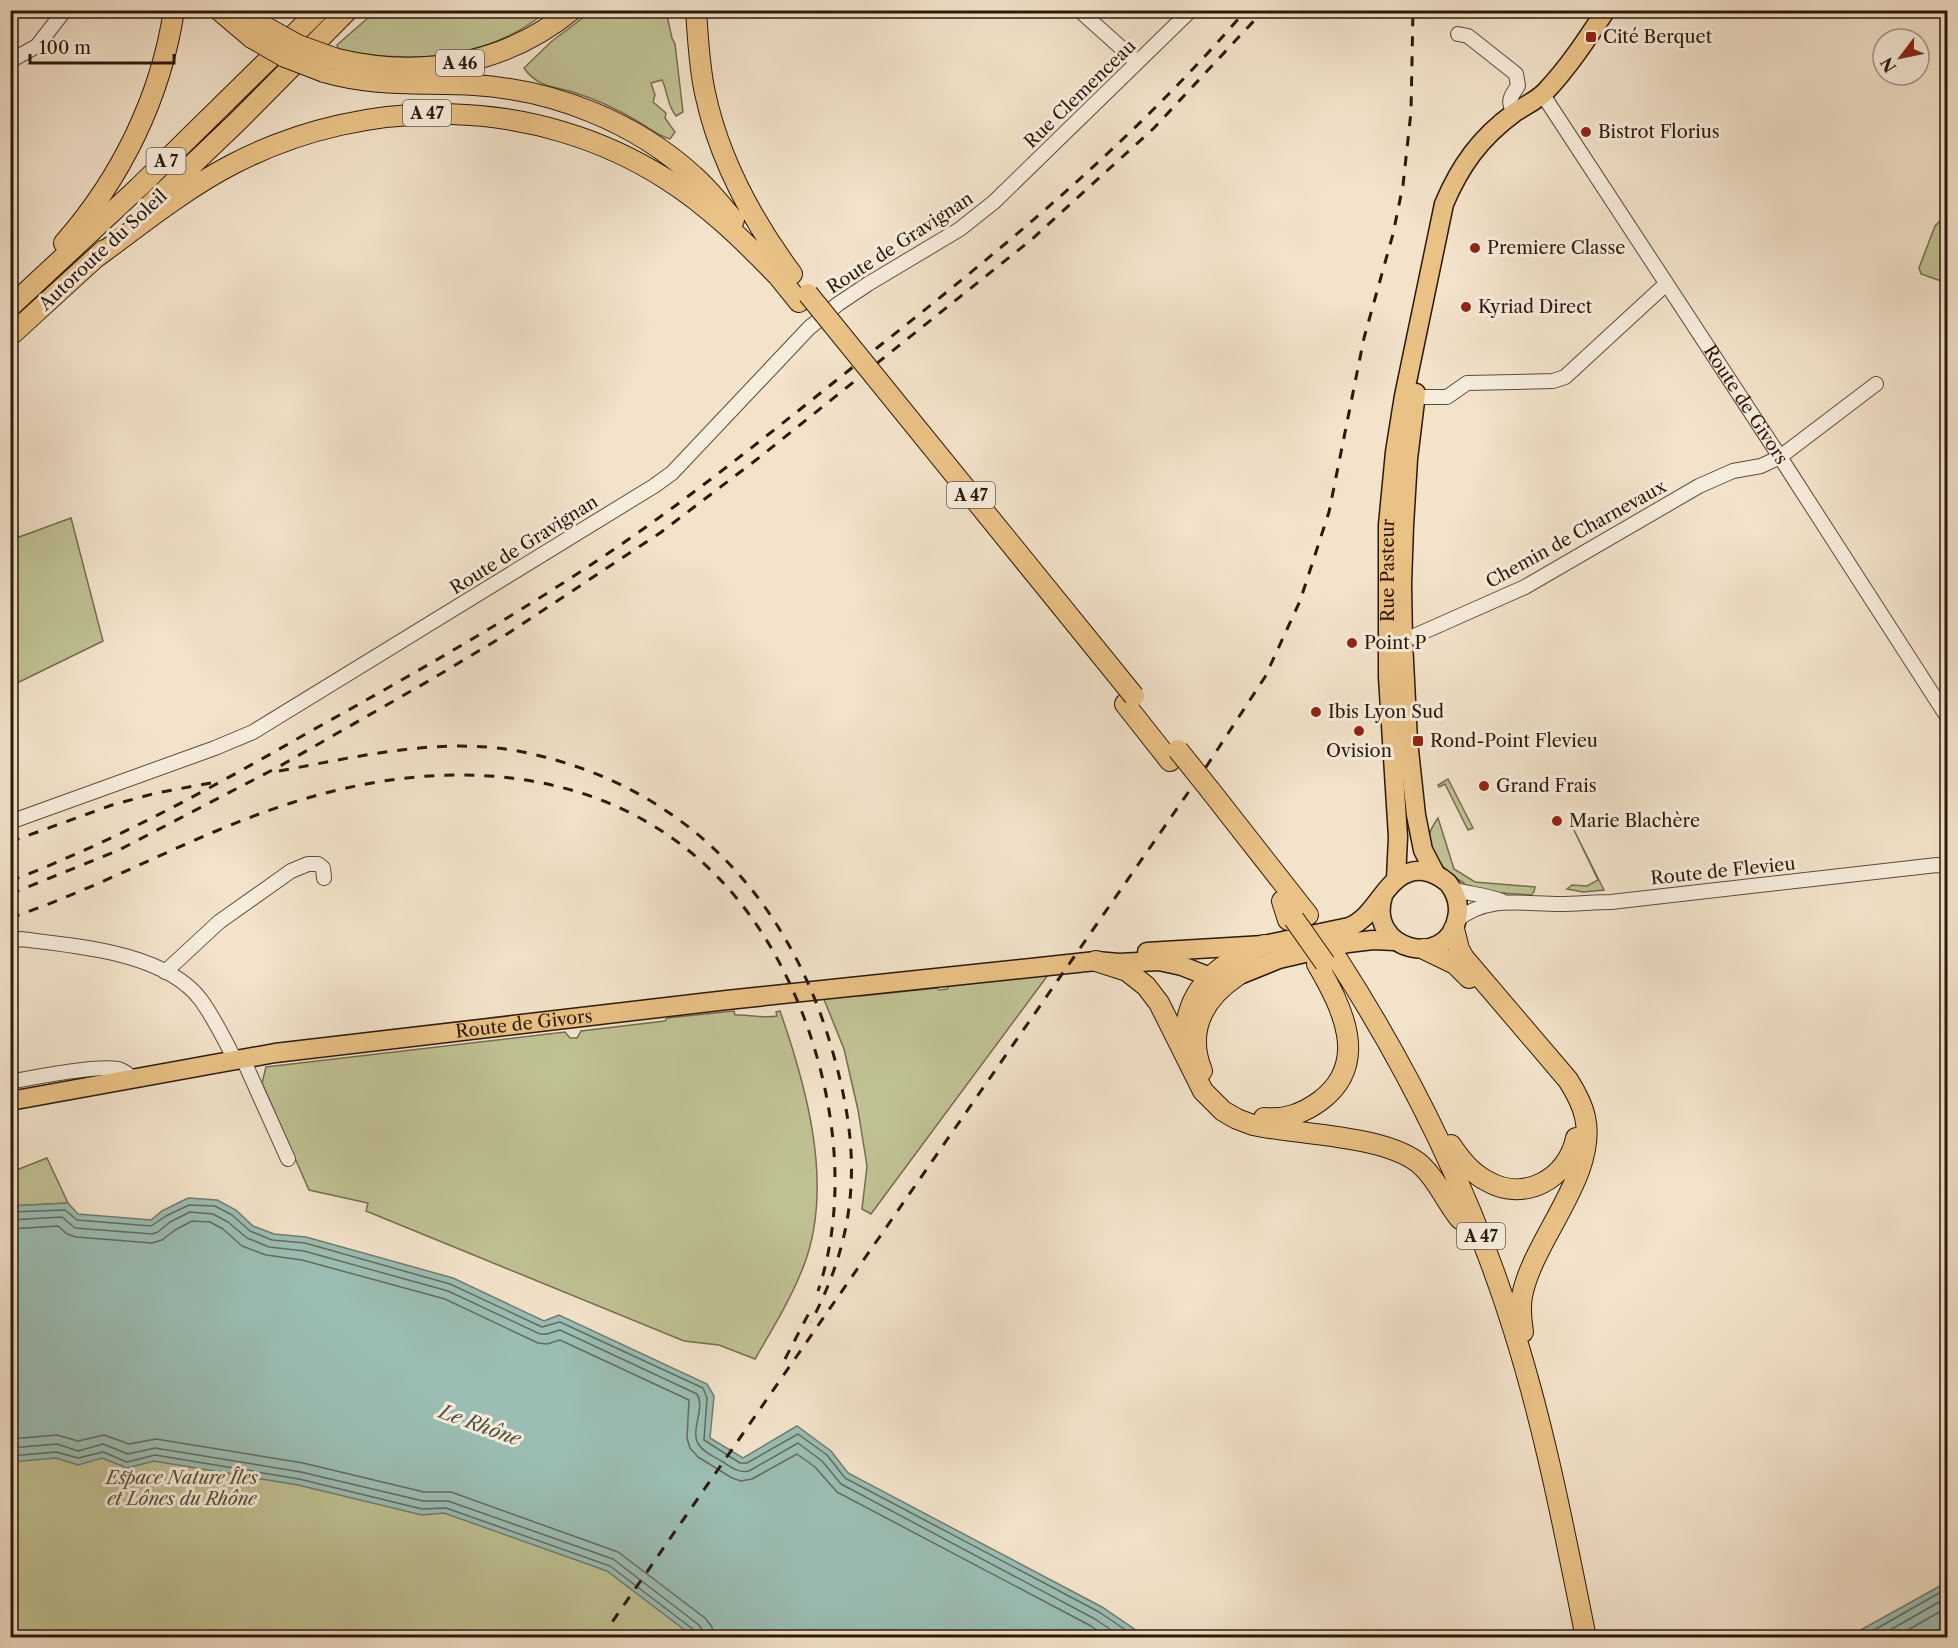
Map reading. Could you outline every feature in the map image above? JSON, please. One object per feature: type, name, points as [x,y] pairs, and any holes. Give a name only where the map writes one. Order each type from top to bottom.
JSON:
[{"type":"highway","points":[[10,305],[76,229],[110,180],[126,152],[147,110],[160,74],[168,46],[174,10]]},
{"type":"highway","name":"A 47","points":[[219,10],[258,32],[285,57],[331,65],[351,79],[383,83],[476,85],[510,89],[557,100],[604,117],[642,137],[695,177],[722,205],[776,274]]},
{"type":"highway","points":[[243,10],[258,32]]},
{"type":"highway","name":"Autoroute du Soleil","points":[[10,305],[139,187],[319,10]]},
{"type":"highway","name":"Autoroute du Soleil","points":[[10,336],[238,121],[348,10]]},
{"type":"highway","name":"A 46","points":[[331,65],[427,68],[464,63],[517,45],[550,27],[572,10]]},
{"type":"highway","name":"A 47","points":[[696,10],[705,93],[717,135],[729,167],[761,230],[804,298],[1206,796],[1397,1056],[1424,1106],[1458,1179],[1497,1279],[1525,1369],[1586,1638]]},
{"type":"highway","points":[[709,10],[712,67],[729,167]]},
{"type":"highway","name":"A 47","points":[[94,259],[214,174],[268,147],[324,128],[362,120],[400,115],[447,113],[497,118],[544,127],[594,143],[631,159],[666,179],[704,207],[804,298]]},
{"type":"highway","name":"A 47","points":[[1206,796],[1282,901],[1297,918]]},
{"type":"highway","points":[[1455,924],[1459,949],[1464,958],[1568,1080],[1580,1100],[1585,1117],[1587,1138],[1584,1157],[1532,1265],[1521,1305],[1523,1330],[1546,1435],[1564,1535]]},
{"type":"highway","points":[[1187,1059],[1185,1034],[1188,1014],[1199,991],[1224,964],[1264,945]]},
{"type":"highway","points":[[1397,1056],[1457,1154],[1468,1167],[1487,1182],[1509,1189],[1536,1186],[1552,1178],[1567,1161],[1575,1142],[1576,1122],[1573,1107],[1558,1082],[1460,969],[1450,961],[1424,949]]},
{"type":"highway","points":[[1096,961],[1127,971],[1146,986],[1158,1003],[1194,1077],[1208,1097],[1223,1111],[1237,1119],[1264,1127],[1373,1143],[1408,1156],[1427,1172],[1449,1206],[1460,1218]]},
{"type":"highway","points":[[1237,976],[1221,988],[1210,1001],[1200,1019],[1196,1043],[1199,1063],[1213,1089],[1232,1106],[1254,1116],[1279,1119],[1299,1114],[1318,1102],[1331,1091],[1340,1078],[1347,1054],[1348,1038],[1327,962]]},
{"type":"highway","name":"A 47","points":[[1327,962],[1396,1082],[1435,1161],[1481,1273],[1505,1343],[1540,1482],[1575,1638]]},
{"type":"main road","name":"Rue Pasteur","points":[[1515,112],[1559,62],[1595,10]]},
{"type":"main road","name":"Rue Pasteur","points":[[1436,875],[1423,850],[1416,815],[1396,641],[1388,525],[1395,452],[1410,397],[1431,264],[1444,204],[1456,177],[1473,151],[1497,126],[1543,94],[1566,68],[1605,10]]},
{"type":"main road","name":"Rue Pasteur","points":[[1396,641],[1388,677],[1398,837],[1396,879]]},
{"type":"main road","points":[[1415,871],[1436,875],[1452,889],[1457,901],[1455,924],[1441,943],[1424,949],[1406,947],[1395,941],[1387,932],[1380,908],[1383,896],[1386,889],[1396,879],[1415,871]]},
{"type":"main road","points":[[1096,961],[1114,955],[1264,945],[1354,925],[1370,912],[1383,896]]},
{"type":"main road","points":[[1096,961],[1119,963],[1159,961],[1182,966],[1205,975],[1237,976],[1279,959],[1348,943],[1373,940],[1395,941]]},
{"type":"main road","points":[[1192,949],[1209,959],[1213,969],[1213,989],[1210,1001]]},
{"type":"main road","name":"Route de Givors","points":[[10,1101],[275,1053],[1042,965],[1096,961]]},
{"type":"street","points":[[10,61],[37,46],[65,10]]},
{"type":"street","points":[[1079,10],[1137,62]]},
{"type":"street","name":"Rue Clemenceau","points":[[994,202],[1191,10]]},
{"type":"street","points":[[1458,34],[1468,36],[1516,74],[1518,86],[1510,98],[1510,106],[1515,112]]},
{"type":"street","name":"Route de Givors","points":[[1543,94],[1780,456],[1947,718]]},
{"type":"street","name":"Route de Gravignan","points":[[10,822],[215,748],[253,732],[654,486],[672,473],[809,328],[860,289],[960,230],[994,202]]},
{"type":"street","points":[[1410,397],[1447,397],[1467,383],[1553,381],[1565,377],[1666,284]]},
{"type":"street","name":"Chemin de Charnevaux","points":[[1396,641],[1524,587],[1699,486],[1733,471],[1761,466],[1780,456],[1876,384]]},
{"type":"street","points":[[165,972],[219,922],[291,871],[308,864],[318,864],[323,868],[324,878]]},
{"type":"street","name":"Route de Flevieu","points":[[1452,889],[1472,895],[1489,896],[1502,901],[1560,904],[1611,902],[1937,865],[1947,866]]},
{"type":"street","name":"Route de Flevieu","points":[[1455,924],[1470,910],[1502,901]]},
{"type":"street","points":[[10,950],[16,946],[16,941],[88,948],[153,965],[183,982],[200,999],[239,1059],[288,1159]]},
{"type":"street","points":[[10,1082],[37,1076],[106,1068],[120,1069],[133,1078]]},
{"type":"green space","points":[[376,11],[547,11],[500,40],[475,49],[421,57],[394,57],[339,50],[337,45]]},
{"type":"green space","points":[[592,11],[666,11],[675,44],[683,112],[676,116],[673,112],[662,80],[651,83],[655,95],[653,102],[666,113],[665,118],[675,132],[670,139],[614,108],[540,82],[524,68],[552,41]]},
{"type":"green space","points":[[1940,221],[1948,222],[1947,273],[1941,281],[1921,274],[1919,268],[1935,226]]},
{"type":"green space","points":[[71,518],[103,641],[11,686],[11,526],[19,537]]},
{"type":"green space","points":[[1448,779],[1473,828],[1468,830],[1445,784],[1439,787],[1438,785]]},
{"type":"green space","points":[[1438,818],[1454,869],[1475,882],[1535,887],[1534,892],[1531,895],[1474,891],[1463,887],[1464,883],[1441,865],[1430,846],[1429,834]]},
{"type":"green space","points":[[1572,826],[1604,890],[1583,892],[1567,889],[1572,885],[1587,886],[1598,880]]},
{"type":"green space","points":[[1048,975],[871,1214],[862,1209],[867,1166],[858,1110],[844,1049],[823,997],[848,994],[861,996],[937,988],[939,990],[947,989],[949,986]]},
{"type":"green space","points":[[734,1011],[735,1015],[766,1017],[777,1016],[776,1012],[780,1011],[807,1104],[817,1170],[817,1203],[813,1235],[804,1265],[788,1302],[755,1359],[719,1345],[684,1341],[366,1211],[368,1203],[309,1190],[262,1083],[266,1067],[565,1032],[570,1038],[577,1038],[581,1031]]},
{"type":"green space","points":[[47,1158],[68,1203],[11,1206],[11,1170]]},
{"type":"green space","name":"Espace Nature Îles et Lônes du Rhône","points":[[11,1350],[847,1638],[11,1638]]},
{"type":"water","name":"Le Rhône","points":[[188,1198],[217,1200],[236,1210],[253,1226],[274,1234],[306,1237],[453,1278],[544,1321],[559,1315],[707,1384],[714,1396],[710,1438],[743,1458],[797,1426],[831,1451],[848,1473],[1102,1607],[1136,1630],[1173,1637],[694,1637],[607,1571],[444,1513],[422,1515],[298,1485],[154,1461],[127,1468],[102,1458],[78,1465],[56,1458],[11,1462],[11,1206],[68,1203],[78,1214],[151,1220],[162,1211]]},
{"type":"water","points":[[1947,1582],[1947,1637],[1848,1637]]},
{"type":"railway","points":[[10,881],[126,831],[238,772],[502,621],[646,527],[774,430],[1017,234],[1113,149],[1159,104],[1246,10]]},
{"type":"railway","points":[[10,894],[117,851],[280,766],[507,634],[660,533],[756,460],[1031,240],[1154,128],[1264,10]]},
{"type":"railway","points":[[601,1638],[1208,764],[1265,677],[1300,601],[1329,512],[1364,338],[1393,234],[1403,185],[1411,112],[1413,10]]},
{"type":"railway","points":[[279,771],[372,754],[435,747],[466,746],[528,753],[584,769],[635,792],[681,821],[722,856],[757,896],[787,942],[812,992],[831,1046],[848,1118],[851,1186],[847,1220],[839,1253],[811,1322]]},
{"type":"railway","points":[[10,918],[81,891],[255,816],[291,803],[366,784],[440,775],[512,778],[580,793],[643,820],[700,860],[749,915],[790,984],[805,1020],[826,1096],[835,1175],[834,1215],[828,1253],[818,1291]]},
{"type":"railway","points":[[10,842],[112,805],[156,793],[211,783]]},
{"type":"railway","points":[[785,1359],[810,1311]]},
{"type":"place","name":"Cité Berquet","points":[[1591,37]]},
{"type":"place","name":"Bistrot Florius","points":[[1586,132]]},
{"type":"place","name":"Premiere Classe","points":[[1475,248]]},
{"type":"place","name":"Kyriad Direct","points":[[1466,307]]},
{"type":"place","name":"Point P","points":[[1352,643]]},
{"type":"place","name":"Ibis Lyon Sud","points":[[1316,712]]},
{"type":"place","name":"Ovision","points":[[1359,731]]},
{"type":"place","name":"Rond-Point Flevieu","points":[[1418,741]]},
{"type":"place","name":"Grand Frais","points":[[1484,786]]},
{"type":"place","name":"Marie Blachère","points":[[1557,821]]}]
